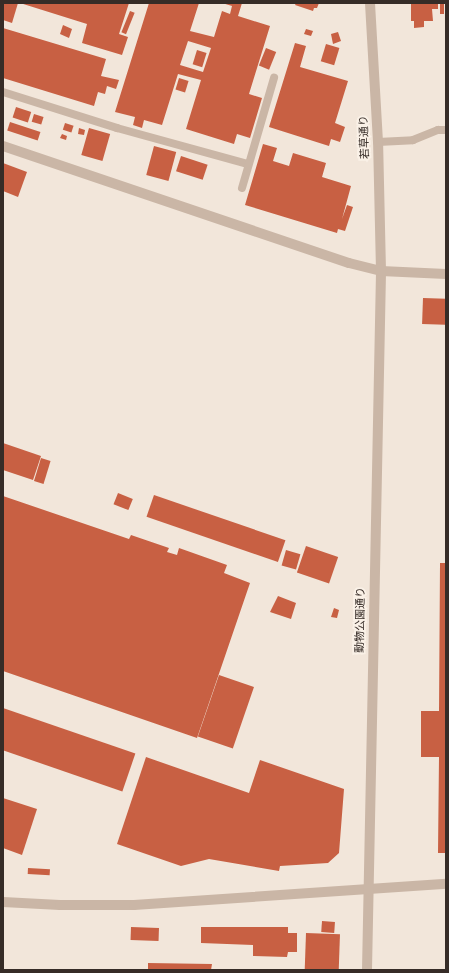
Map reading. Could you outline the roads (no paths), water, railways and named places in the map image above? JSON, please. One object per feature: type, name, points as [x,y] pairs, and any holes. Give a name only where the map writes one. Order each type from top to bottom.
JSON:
[{"type":"street","name":"若草通り","points":[[370,3],[378,142],[381,271]]},
{"type":"street","points":[[3,146],[349,263],[381,271],[446,274]]},
{"type":"street","name":"動物公園通り","points":[[367,970],[381,271]]},
{"type":"street","points":[[3,902],[60,905],[134,905],[446,884]]},
{"type":"lane","points":[[242,188],[274,78]]},
{"type":"lane","points":[[3,92],[117,128],[248,164]]},
{"type":"lane","points":[[378,142],[413,140],[438,130],[446,130]]}]
